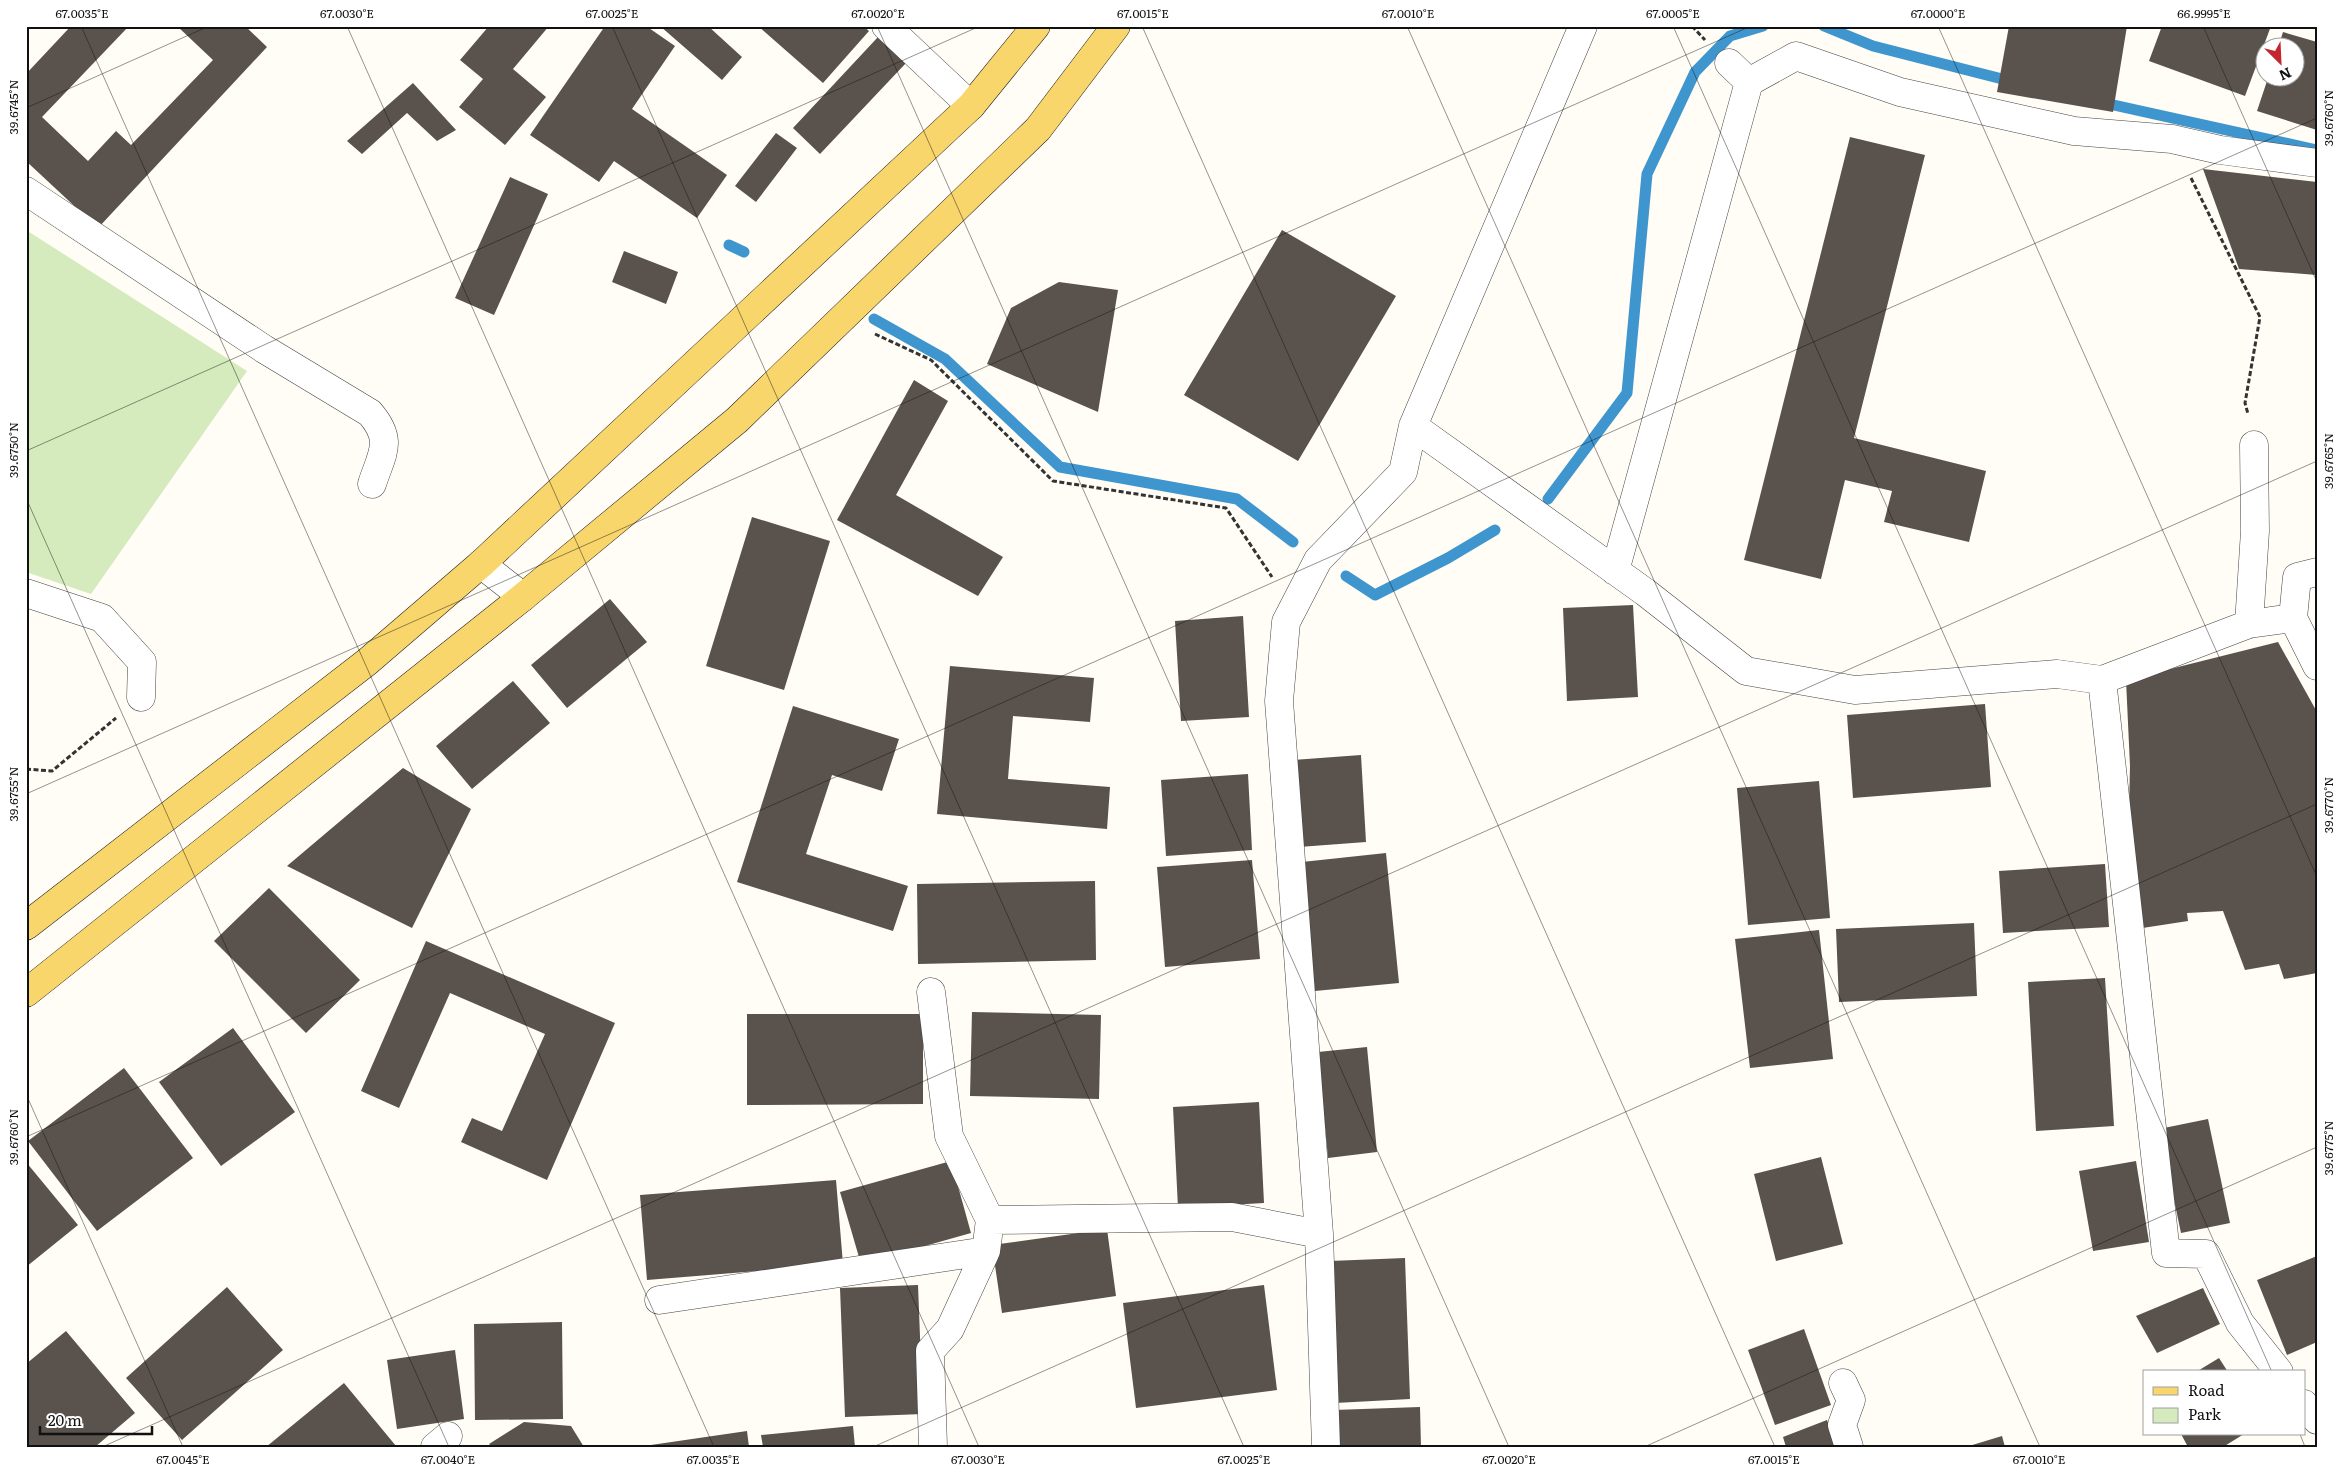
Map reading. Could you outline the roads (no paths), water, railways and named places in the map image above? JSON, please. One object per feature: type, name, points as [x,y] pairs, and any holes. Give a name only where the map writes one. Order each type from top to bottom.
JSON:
[{"type":"main road","points":[[26,926],[367,662],[482,564],[971,106],[1036,26]]},
{"type":"main road","points":[[26,993],[524,598],[737,420],[1038,130],[1116,26]]},
{"type":"street","points":[[886,26],[971,106]]},
{"type":"street","points":[[1326,1447],[1319,1234],[1279,701],[1286,622],[1318,560],[1403,472],[1412,426],[1583,26]]},
{"type":"street","points":[[1615,571],[1749,82],[1796,56],[1900,92],[2074,131],[2172,139],[2220,150],[2317,163]]},
{"type":"street","points":[[1729,63],[1749,82]]},
{"type":"street","points":[[26,191],[264,349],[370,413],[381,426],[386,440],[372,484]]},
{"type":"street","points":[[1412,426],[1615,571],[1746,671],[1855,690],[2057,674],[2102,680],[2249,624],[2293,618]]},
{"type":"street","points":[[2249,624],[2255,531],[2254,445]]},
{"type":"street","points":[[482,564],[524,598]]},
{"type":"street","points":[[2317,572],[2297,577],[2293,618],[2317,666]]},
{"type":"street","points":[[26,593],[102,618],[142,662],[141,697]]},
{"type":"street","points":[[2102,680],[2166,1254],[2206,1254],[2240,1323],[2277,1370]]},
{"type":"street","points":[[931,992],[949,1136],[990,1220],[986,1250],[950,1329],[930,1351],[933,1447]]},
{"type":"street","points":[[990,1220],[1232,1217],[1319,1234]]},
{"type":"street","points":[[659,1300],[986,1250]]},
{"type":"street","points":[[1843,1383],[1851,1400],[1842,1425],[1849,1447]]},
{"type":"street","points":[[2306,1406],[2317,1420]]},
{"type":"waterway","points":[[1548,499],[1627,393],[1647,174],[1695,72],[1730,36],[1763,26]]},
{"type":"waterway","points":[[1824,26],[1873,46],[2014,82]]},
{"type":"waterway","points":[[2100,102],[2317,150]]},
{"type":"waterway","points":[[729,245],[744,252]]},
{"type":"waterway","points":[[874,319],[945,359],[1060,467],[1237,499],[1293,542]]},
{"type":"waterway","points":[[1346,576],[1375,595],[1448,558],[1495,530]]}]
